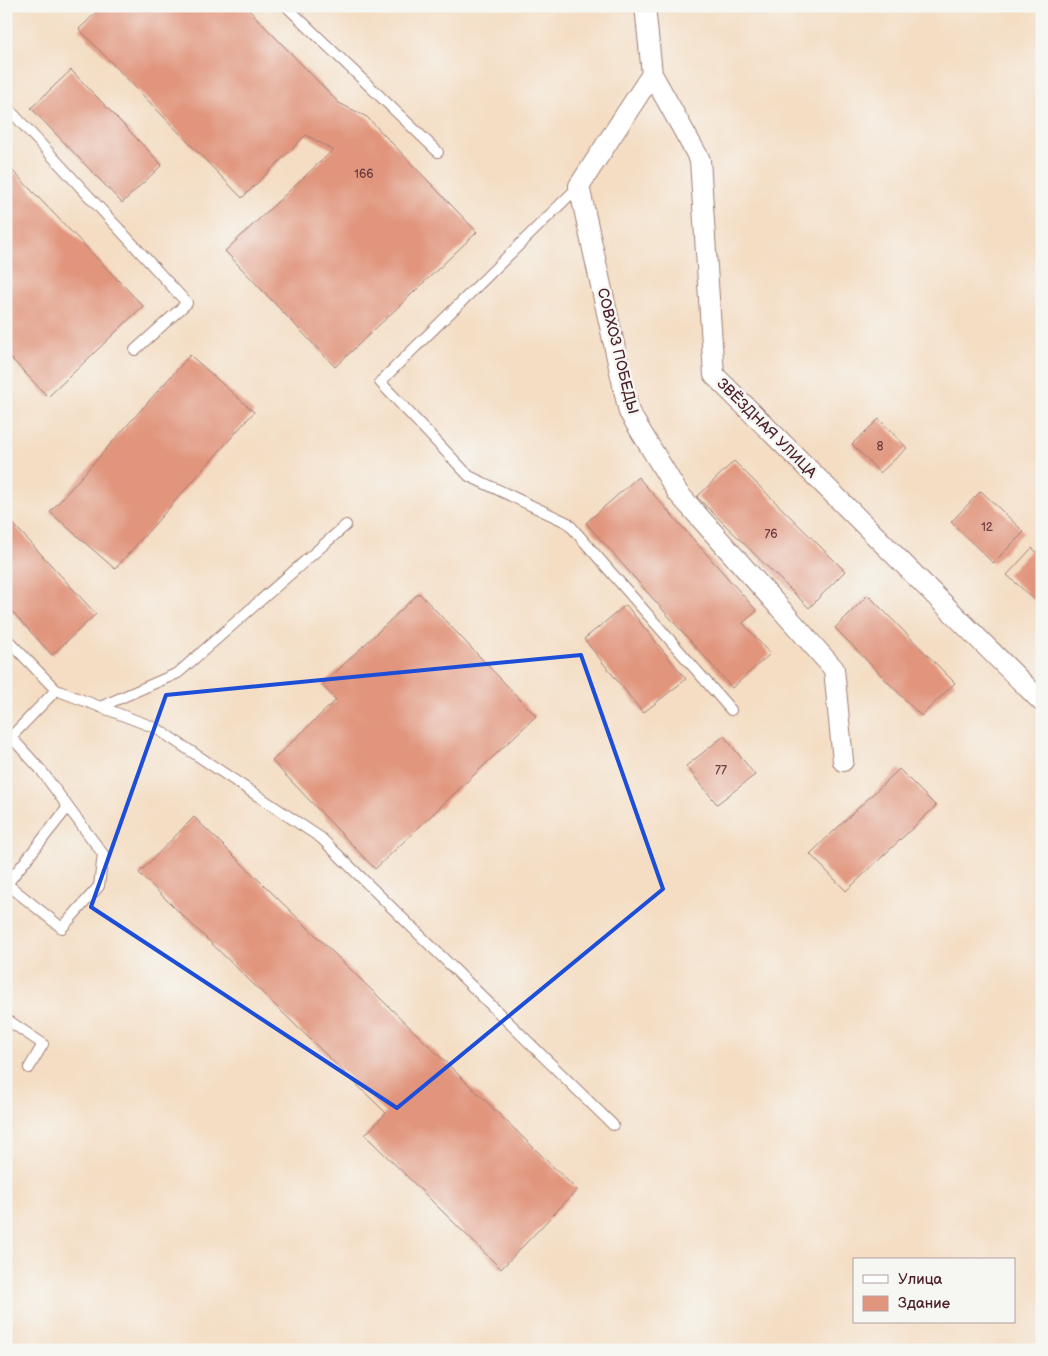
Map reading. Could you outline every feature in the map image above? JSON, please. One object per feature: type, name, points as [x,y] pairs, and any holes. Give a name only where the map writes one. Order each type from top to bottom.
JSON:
[{"type":"street","points":[[579,186],[652,74],[645,6]]},
{"type":"street","name":"ЗВЁЗДНАЯ УЛИЦА","points":[[652,74],[700,160],[714,375],[1042,702]]},
{"type":"street","name":"СОВХОЗ ПОБЕДЫ","points":[[579,186],[629,412],[678,493],[834,669],[843,761]]},
{"type":"lane","points":[[286,6],[438,152]]},
{"type":"lane","points":[[6,106],[187,303],[135,350]]},
{"type":"lane","points":[[579,186],[380,382],[470,476],[568,523],[731,710]]},
{"type":"lane","points":[[100,707],[178,673],[346,525]]},
{"type":"lane","points":[[6,638],[56,690],[156,728],[321,838],[613,1125]]},
{"type":"lane","points":[[56,690],[9,739],[41,770],[104,854],[99,886],[62,928],[7,884],[68,807]]},
{"type":"lane","points":[[6,1019],[43,1044],[29,1068]]},
{"type":"highlighted area","points":[[581,655],[663,889],[397,1108],[91,907],[166,695]]},
{"type":"building","points":[[103,6],[245,6],[339,103],[367,117],[477,232],[335,367],[225,251],[333,150],[306,135],[242,198],[79,29]]},
{"type":"building","points":[[71,70],[162,165],[122,203],[31,108]]},
{"type":"building","points":[[6,164],[143,306],[48,397],[6,353]]},
{"type":"building","points":[[190,355],[254,412],[115,569],[50,512]]},
{"type":"building","points":[[879,419],[907,448],[880,473],[852,444]]},
{"type":"building","points":[[734,461],[845,571],[809,608],[697,497]]},
{"type":"building","points":[[638,477],[757,611],[743,623],[770,654],[732,688],[586,523]]},
{"type":"building","points":[[981,491],[1024,532],[993,563],[951,522]]},
{"type":"building","points":[[6,516],[96,614],[52,655],[6,605]]},
{"type":"building","points":[[1032,548],[1042,557],[1042,597],[1037,602],[1007,575]]},
{"type":"building","points":[[419,593],[536,716],[375,869],[272,761],[336,700],[322,685]]},
{"type":"building","points":[[868,595],[955,683],[921,716],[835,628]]},
{"type":"building","points":[[626,605],[686,679],[643,713],[584,639]]},
{"type":"building","points":[[724,736],[755,775],[717,804],[686,766]]},
{"type":"building","points":[[899,769],[936,806],[846,891],[810,854]]},
{"type":"building","points":[[194,817],[577,1190],[501,1269],[365,1135],[386,1113],[139,873]]}]
